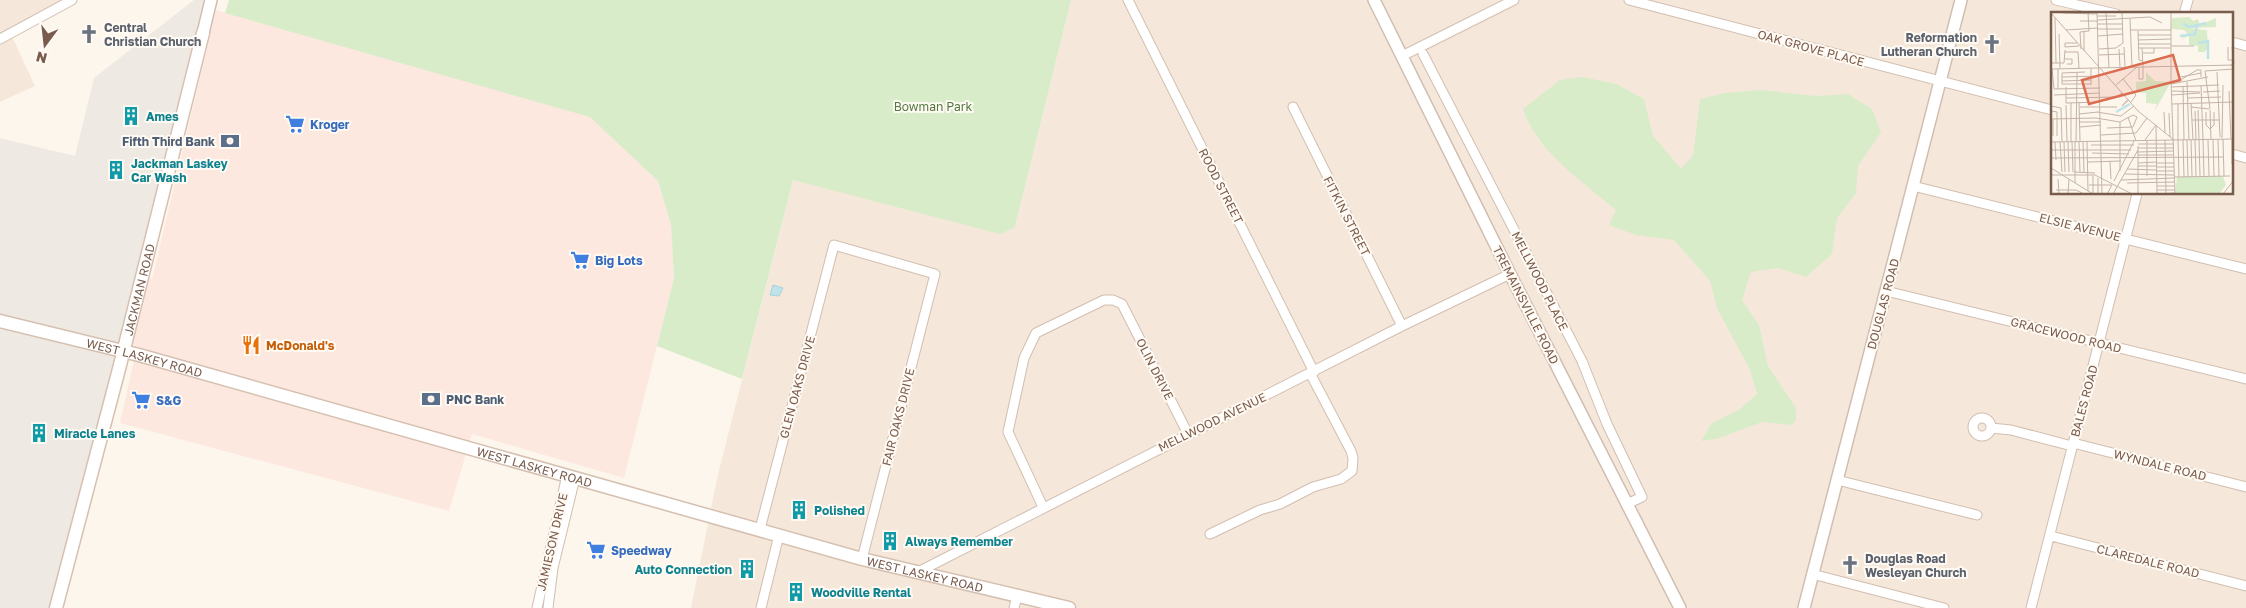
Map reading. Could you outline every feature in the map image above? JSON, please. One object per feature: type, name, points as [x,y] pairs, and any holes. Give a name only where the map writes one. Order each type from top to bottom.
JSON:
[{"type":"main road","name":"JACKMAN ROAD","points":[[56,608],[124,351],[203,33]]},
{"type":"main road","name":"WEST LASKEY ROAD","points":[[0,321],[124,351],[1015,602],[1069,608]]},
{"type":"street","points":[[0,39],[72,0]]},
{"type":"street","name":"JACKMAN ROAD","points":[[203,33],[211,0]]},
{"type":"street","name":"ROOD STREET","points":[[1128,0],[1353,458],[1352,472],[1341,479],[1313,487],[1280,504],[1260,510],[1210,534]]},
{"type":"street","name":"TREMAINSVILLE ROAD","points":[[1374,0],[1510,274],[1680,608]]},
{"type":"street","points":[[1402,56],[1514,0]]},
{"type":"street","name":"OAK GROVE PLACE","points":[[1629,0],[2051,110]]},
{"type":"street","name":"DOUGLAS ROAD","points":[[1804,608],[1961,0]]},
{"type":"street","points":[[2056,0],[2107,12]]},
{"type":"street","name":"MELLWOOD PLACE","points":[[1423,54],[1582,361],[1607,424],[1642,497],[1627,504]]},
{"type":"street","name":"FITKIN STREET","points":[[1292,107],[1402,326]]},
{"type":"street","name":"ELSIE AVENUE","points":[[1913,186],[2246,269]]},
{"type":"street","name":"BALES ROAD","points":[[2031,608],[2051,536],[2137,195]]},
{"type":"street","name":"GLEN OAKS DRIVE","points":[[760,530],[834,245],[935,274]]},
{"type":"street","name":"FAIR OAKS DRIVE","points":[[862,559],[935,274]]},
{"type":"street","name":"MELLWOOD AVENUE","points":[[916,573],[1402,326],[1510,274]]},
{"type":"street","name":"GRACEWOOD ROAD","points":[[1886,291],[2246,379]]},
{"type":"street","name":"OLIN DRIVE","points":[[1043,507],[1008,432],[1024,358],[1036,333],[1104,300],[1113,300],[1122,304],[1188,434]]},
{"type":"street","name":"WYNDALE ROAD","points":[[1991,428],[2011,430],[2073,444],[2246,487]]},
{"type":"street","name":"JAMIESON DRIVE","points":[[537,608],[571,476]]},
{"type":"street","name":"JAMIESON DRIVE","points":[[548,608],[553,568],[571,476]]},
{"type":"street","points":[[1837,480],[1977,515]]},
{"type":"street","points":[[761,608],[779,535]]},
{"type":"street","name":"CLAREDALE ROAD","points":[[2051,536],[2246,586]]},
{"type":"street","points":[[1812,574],[1921,605],[1944,608]]},
{"type":"shaded area","points":[[0,0],[72,0],[11,34],[35,86],[0,102]]},
{"type":"shaded area","points":[[194,0],[211,0],[56,608],[0,608],[0,138],[75,156],[94,78]]},
{"type":"shaded area","points":[[1071,0],[2246,0],[2246,608],[691,608],[718,474],[793,180],[868,198],[1015,227]]},
{"type":"shaded area","points":[[216,10],[590,116],[658,181],[671,225],[674,278],[624,478],[472,434],[449,511],[120,423],[137,346],[35,321],[50,254],[152,279]]},
{"type":"green space","name":"Bowman Park","points":[[229,0],[1071,0],[1015,227],[1000,234],[793,180],[742,379],[657,346],[674,278],[671,225],[658,181],[590,117],[225,13]]},
{"type":"green space","points":[[1583,77],[1616,84],[1644,99],[1653,136],[1681,169],[1693,155],[1700,99],[1725,93],[1760,90],[1817,96],[1848,94],[1872,109],[1881,132],[1858,166],[1856,193],[1837,218],[1832,254],[1806,277],[1778,268],[1751,272],[1742,300],[1759,325],[1768,366],[1796,408],[1796,420],[1792,425],[1762,422],[1720,438],[1701,441],[1711,424],[1740,409],[1757,394],[1750,370],[1717,308],[1710,281],[1674,240],[1636,235],[1609,225],[1616,210],[1562,165],[1550,153],[1530,125],[1523,109],[1560,80]]},
{"type":"water","points":[[773,285],[783,288],[779,296],[770,295]]},
{"type":"place","name":"Central Christian Church","points":[[89,34]]},
{"type":"place","name":"Reformation Lutheran Church","points":[[1992,44]]},
{"type":"place","name":"Ames","points":[[131,116]]},
{"type":"place","name":"Kroger","points":[[295,124]]},
{"type":"place","name":"Fifth Third Bank","points":[[230,141]]},
{"type":"place","name":"Jackman Laskey Car Wash","points":[[116,170]]},
{"type":"place","name":"Big Lots","points":[[580,260]]},
{"type":"place","name":"McDonald's","points":[[251,345]]},
{"type":"place","name":"PNC Bank","points":[[431,399]]},
{"type":"place","name":"S&G","points":[[141,400]]},
{"type":"place","name":"Miracle Lanes","points":[[39,433]]},
{"type":"place","name":"Polished","points":[[799,510]]},
{"type":"place","name":"Always Remember","points":[[890,541]]},
{"type":"place","name":"Speedway","points":[[596,550]]},
{"type":"place","name":"Douglas Road Wesleyan Church","points":[[1850,565]]},
{"type":"place","name":"Auto Connection","points":[[747,569]]},
{"type":"place","name":"Woodville Rental","points":[[796,592]]}]
